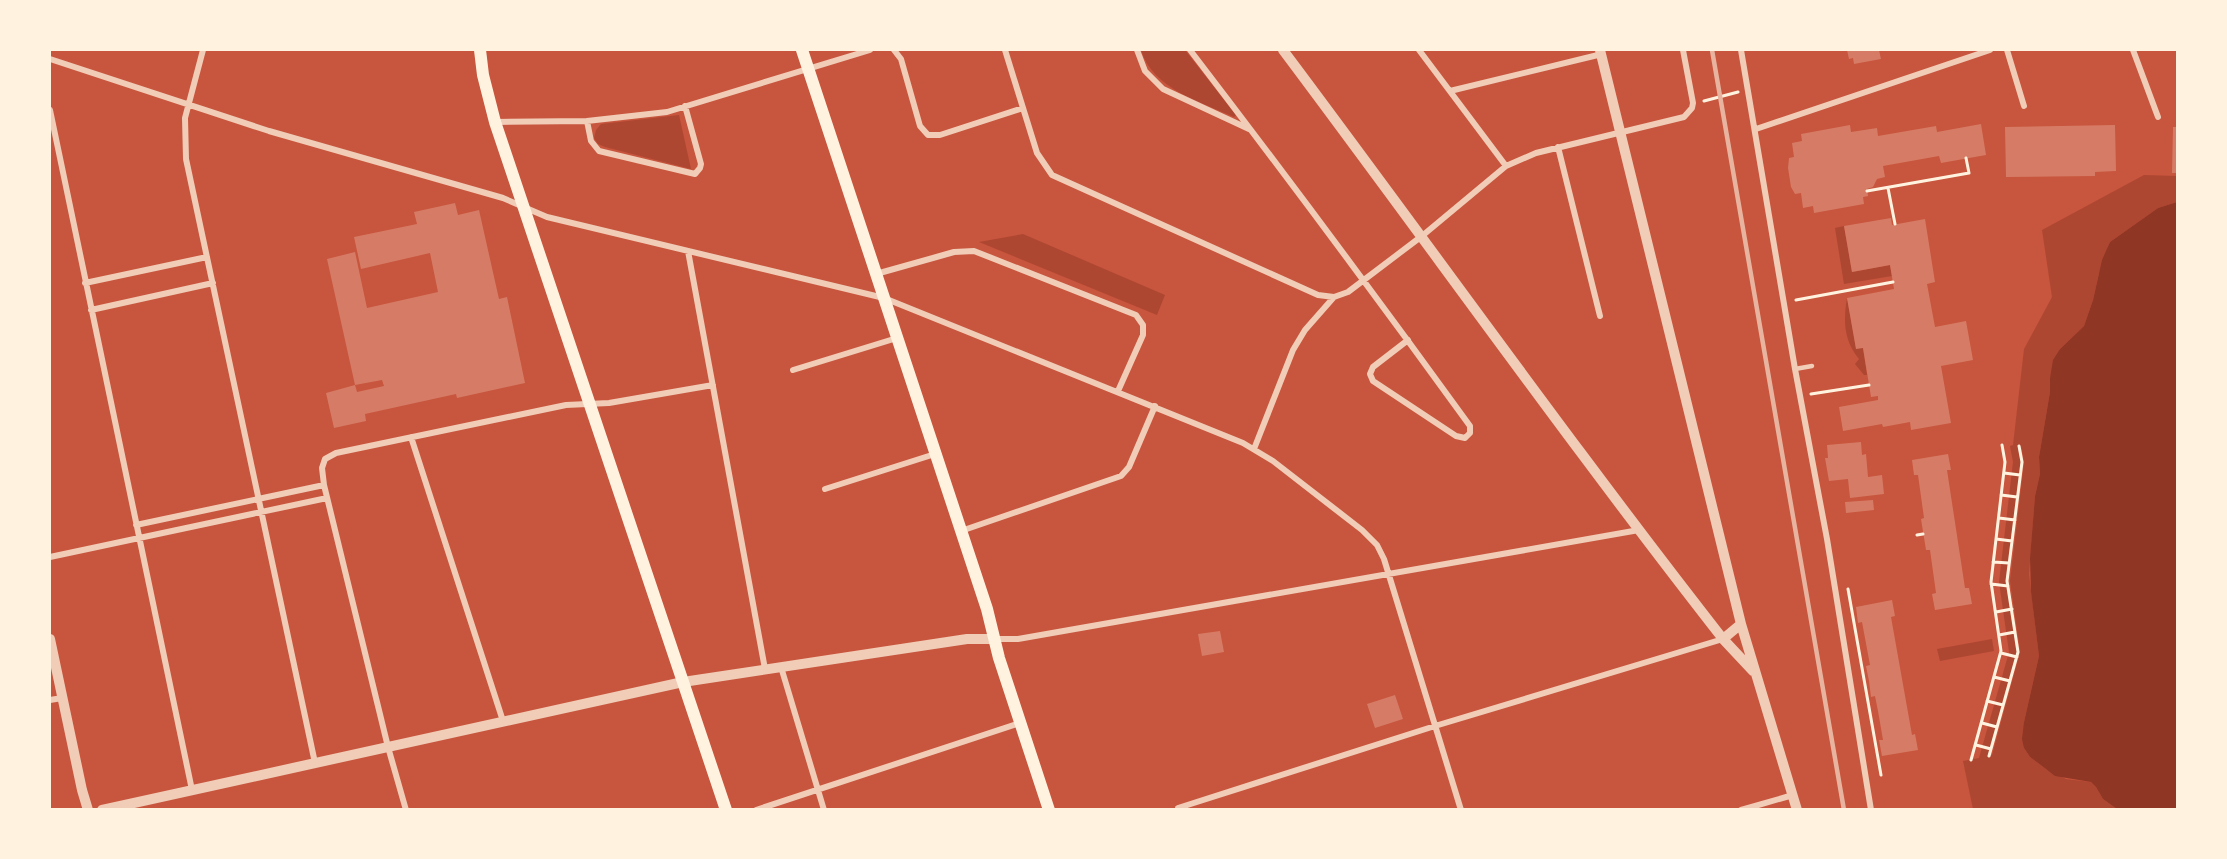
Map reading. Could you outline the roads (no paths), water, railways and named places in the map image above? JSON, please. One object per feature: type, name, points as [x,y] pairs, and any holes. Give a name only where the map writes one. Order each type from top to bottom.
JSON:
[{"type":"main road","points":[[480,50],[483,75],[495,122],[726,810]]},
{"type":"main road","points":[[802,50],[987,609],[994,639],[1049,810]]},
{"type":"street","points":[[203,50],[188,104],[184,132],[186,159],[315,763]]},
{"type":"street","points":[[495,122],[587,121],[652,115],[870,50]]},
{"type":"street","points":[[894,50],[901,59],[920,126],[928,135],[940,135],[1023,108]]},
{"type":"street","points":[[1005,50],[1041,162],[1058,179],[1318,295],[1334,297]]},
{"type":"street","points":[[1137,50],[1145,71],[1162,89],[1251,130]]},
{"type":"street","points":[[1190,50],[1408,340],[1470,426],[1470,433],[1465,438],[1456,436],[1373,381],[1370,374],[1373,367],[1408,340]]},
{"type":"street","points":[[1283,50],[1521,373],[1723,639],[1754,672]]},
{"type":"street","points":[[1419,50],[1506,166]]},
{"type":"street","points":[[1254,448],[1293,350],[1305,330],[1334,297],[1347,292],[1422,236],[1506,166],[1527,156],[1558,147],[1679,118],[1689,113],[1693,103],[1683,50]]},
{"type":"street","points":[[1741,50],[1756,129],[1794,369],[1827,539],[1871,810]]},
{"type":"street","points":[[1756,129],[1990,50]]},
{"type":"street","points":[[2007,50],[2024,106]]},
{"type":"street","points":[[2133,50],[2158,117]]},
{"type":"street","points":[[1450,91],[1601,52],[1741,624],[1797,810]]},
{"type":"street","points":[[50,58],[269,131],[502,198],[547,216],[884,298],[1230,436],[1254,448],[1318,495],[1367,535],[1381,552],[1461,810]]},
{"type":"street","points":[[587,121],[591,141],[599,151],[695,174],[701,164],[685,106]]},
{"type":"street","points":[[50,110],[192,790]]},
{"type":"street","points":[[1558,147],[1600,316]]},
{"type":"street","points":[[688,250],[765,669]]},
{"type":"street","points":[[876,274],[954,252],[974,251],[1136,315],[1143,325],[1143,335],[1118,391]]},
{"type":"street","points":[[85,283],[207,256]]},
{"type":"street","points":[[91,310],[213,283]]},
{"type":"street","points":[[793,370],[897,338]]},
{"type":"street","points":[[406,810],[388,747],[324,485],[322,468],[325,459],[336,453],[566,405],[609,403],[713,385]]},
{"type":"street","points":[[961,531],[1121,476],[1129,467],[1155,406]]},
{"type":"street","points":[[411,437],[503,721]]},
{"type":"street","points":[[825,489],[936,454]]},
{"type":"street","points":[[136,525],[324,485]]},
{"type":"street","points":[[50,557],[327,498]]},
{"type":"street","points":[[102,810],[683,682],[967,639],[1018,639],[1640,530]]},
{"type":"street","points":[[1178,808],[1435,726],[1723,639],[1741,624]]},
{"type":"street","points":[[50,639],[88,810]]},
{"type":"street","points":[[780,666],[824,810]]},
{"type":"street","points":[[50,700],[62,698]]},
{"type":"street","points":[[756,810],[1020,723]]},
{"type":"street","points":[[1741,810],[1792,795]]},
{"type":"lane","points":[[1794,369],[1812,366]]},
{"type":"railway","points":[[1712,50],[1844,810]]}]
